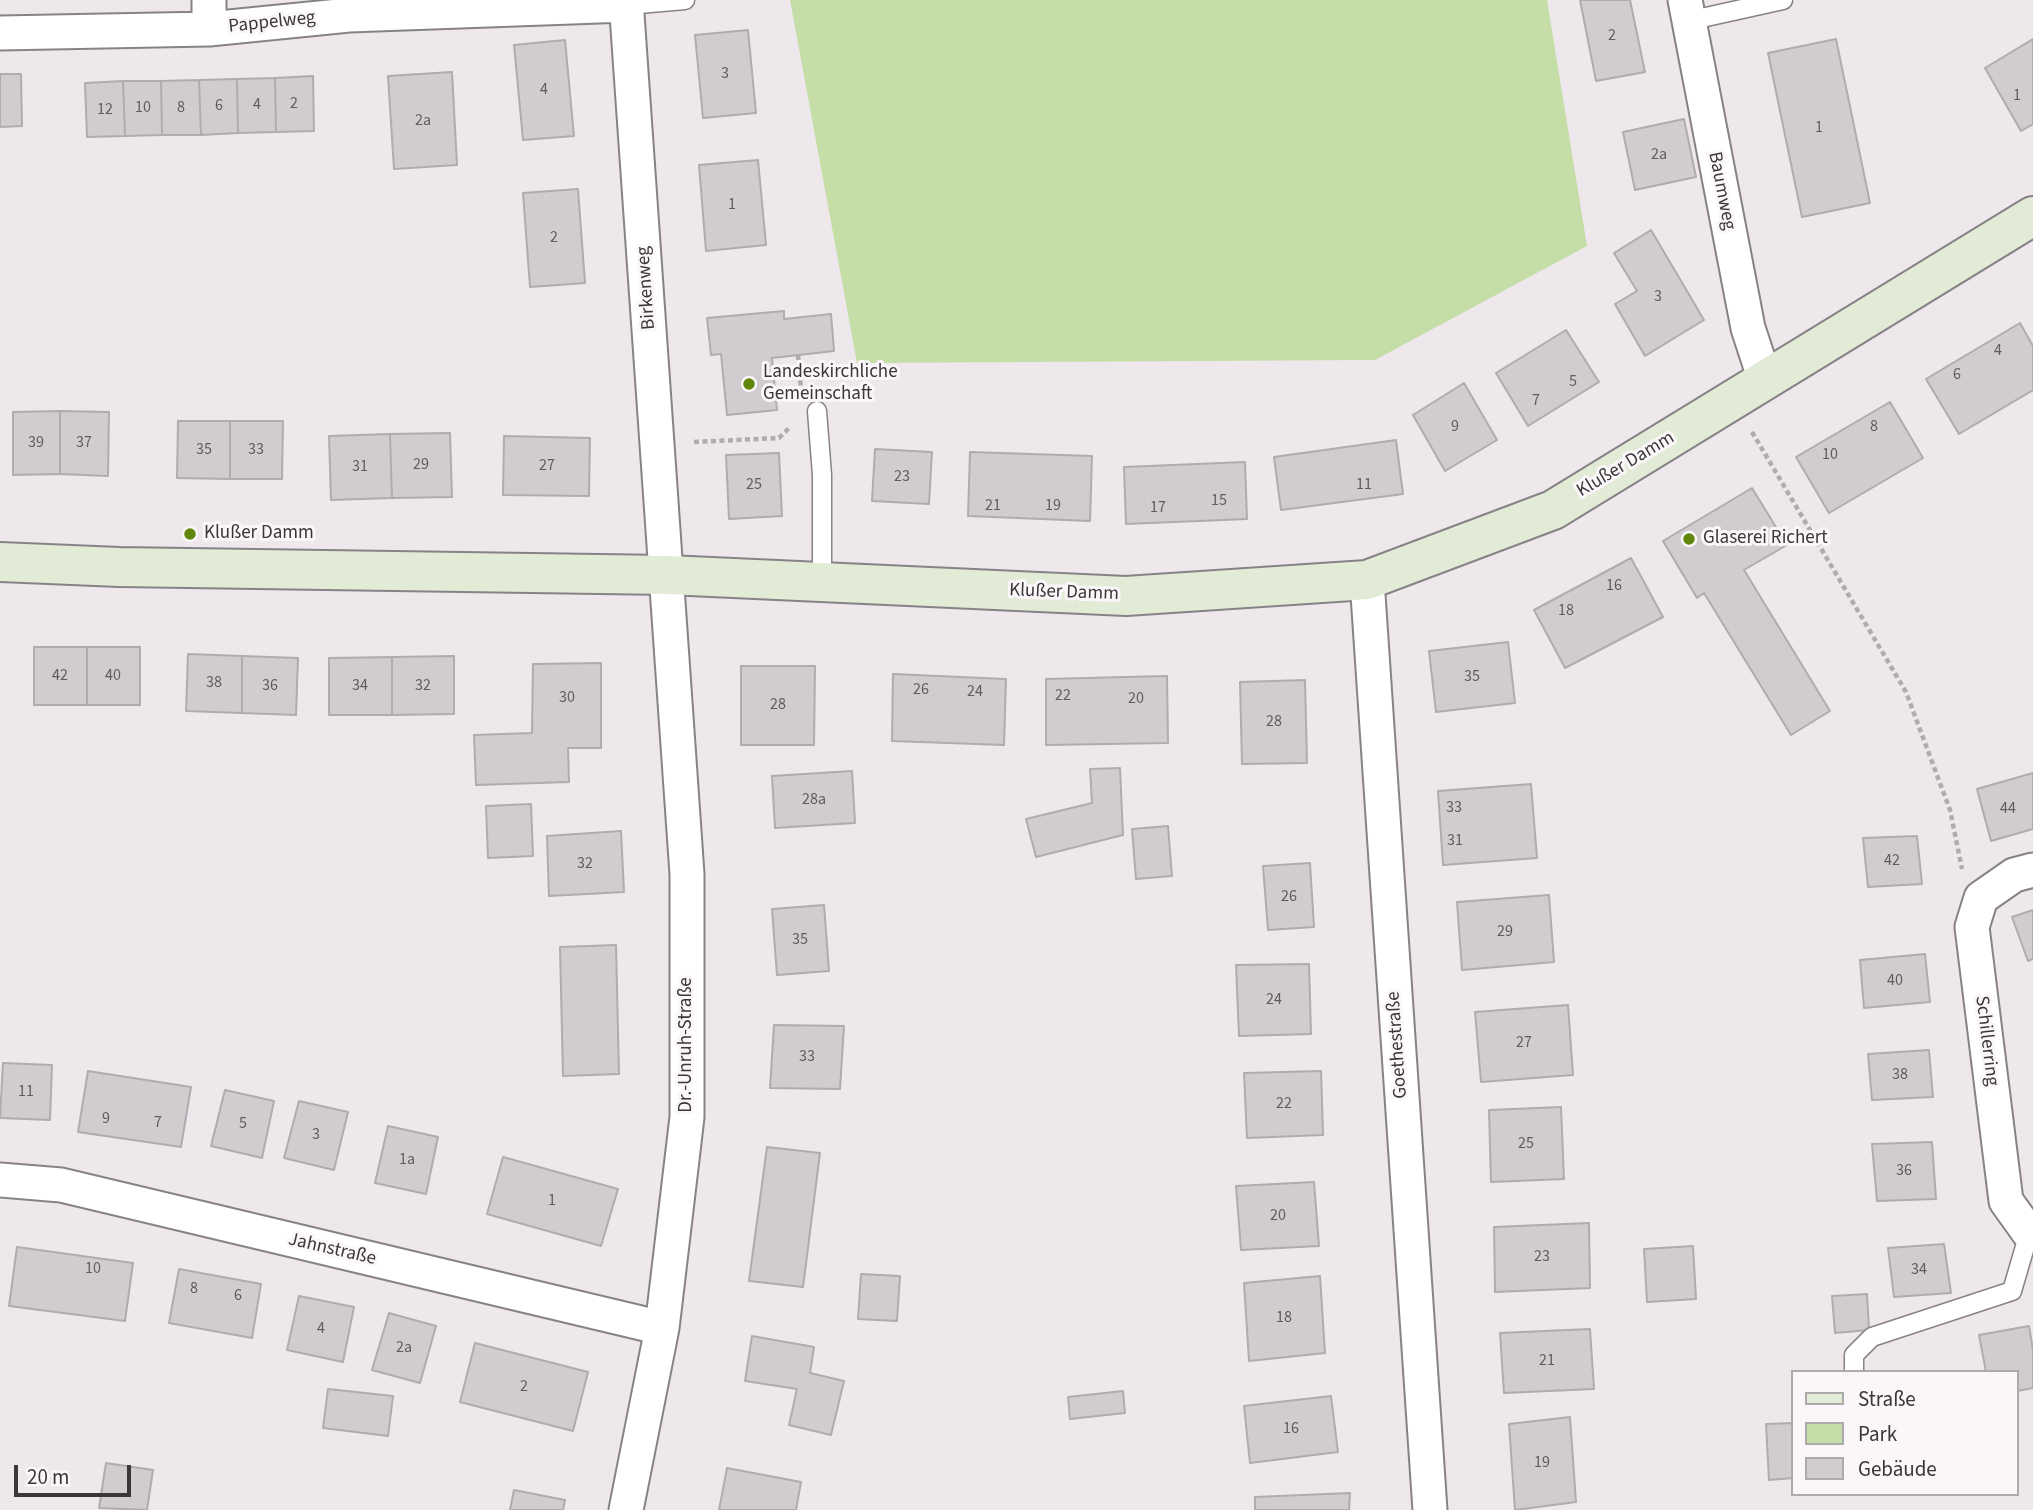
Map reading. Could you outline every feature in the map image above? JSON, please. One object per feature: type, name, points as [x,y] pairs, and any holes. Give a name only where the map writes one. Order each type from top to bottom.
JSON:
[{"type":"main road","name":"Klußer Damm","points":[[0,562],[119,567],[668,575],[1126,596],[1367,580],[1553,510],[2033,216]]},
{"type":"street","name":"Pappelweg","points":[[0,33],[209,15],[349,15],[627,3]]},
{"type":"street","name":"Birkenweg","points":[[627,3],[668,575]]},
{"type":"street","name":"Baumweg","points":[[1686,10],[1748,328],[1765,380]]},
{"type":"street","name":"Dr.-Unruh-Straße","points":[[626,1510],[662,1328],[687,1117],[687,874],[668,575]]},
{"type":"street","name":"Goethestraße","points":[[1367,580],[1430,1510]]},
{"type":"street","points":[[1982,898],[2014,875],[2033,870]]},
{"type":"street","name":"Schillerring","points":[[1982,898],[1972,927],[2006,1201],[2031,1233]]},
{"type":"street","name":"Jahnstraße","points":[[0,1180],[61,1185],[662,1328]]},
{"type":"lane","points":[[627,3],[685,0]]},
{"type":"lane","points":[[1686,10],[1783,0]]},
{"type":"lane","points":[[817,411],[822,475],[822,582]]},
{"type":"lane","points":[[1854,1370],[1854,1355],[1872,1337],[2012,1291],[2031,1233]]},
{"type":"path","points":[[1733,400],[1906,692],[1950,810],[1963,874],[1982,898]]},
{"type":"path","points":[[659,444],[779,438],[795,422]]},
{"type":"green space","points":[[790,0],[1547,0],[1587,246],[1375,360],[857,363]]},
{"type":"building","points":[[1580,0],[1630,0],[1645,72],[1596,81]]},
{"type":"building","points":[[748,30],[756,113],[703,118],[695,35]]},
{"type":"building","points":[[1836,39],[1870,203],[1802,217],[1768,53]]},
{"type":"building","points":[[2033,39],[2033,124],[2021,131],[1985,68]]},
{"type":"building","points":[[565,40],[574,136],[523,140],[514,45]]},
{"type":"building","points":[[452,72],[457,165],[394,169],[388,76]]},
{"type":"building","points":[[0,74],[21,74],[22,126],[0,127]]},
{"type":"building","points":[[313,76],[314,131],[276,132],[275,78]]},
{"type":"building","points":[[275,78],[276,132],[238,133],[237,79]]},
{"type":"building","points":[[237,79],[238,133],[201,135],[199,80]]},
{"type":"building","points":[[199,80],[201,135],[162,135],[161,81]]},
{"type":"building","points":[[123,81],[161,81],[162,135],[125,136]]},
{"type":"building","points":[[123,81],[125,136],[87,137],[85,83]]},
{"type":"building","points":[[1684,119],[1696,177],[1635,190],[1623,132]]},
{"type":"building","points":[[758,160],[766,245],[706,251],[699,165]]},
{"type":"building","points":[[578,189],[585,283],[530,287],[523,193]]},
{"type":"building","points":[[1651,230],[1704,320],[1645,356],[1615,304],[1637,291],[1614,253]]},
{"type":"building","name":"Landeskirchliche Gemeinschaft","points":[[784,311],[784,319],[831,314],[834,351],[772,358],[777,410],[727,415],[721,354],[711,355],[707,318]]},
{"type":"building","points":[[2020,323],[2033,346],[2033,390],[1959,434],[1926,379]]},
{"type":"building","points":[[1566,330],[1599,382],[1528,426],[1496,373]]},
{"type":"building","points":[[1464,383],[1497,440],[1445,471],[1413,415]]},
{"type":"building","points":[[1890,402],[1923,458],[1829,513],[1796,457]]},
{"type":"building","points":[[60,411],[109,412],[108,476],[60,474]]},
{"type":"building","points":[[60,411],[60,474],[13,475],[13,412]]},
{"type":"building","points":[[178,421],[230,421],[230,479],[177,478]]},
{"type":"building","points":[[230,421],[283,421],[282,479],[230,479]]},
{"type":"building","points":[[450,433],[452,497],[392,498],[390,434]]},
{"type":"building","points":[[390,434],[392,498],[331,500],[329,436]]},
{"type":"building","points":[[504,436],[590,438],[589,496],[503,495]]},
{"type":"building","points":[[1396,440],[1403,494],[1281,510],[1274,457]]},
{"type":"building","points":[[875,449],[932,452],[929,504],[872,501]]},
{"type":"building","points":[[970,452],[1092,456],[1090,521],[968,516]]},
{"type":"building","points":[[779,453],[782,516],[729,519],[726,455]]},
{"type":"building","points":[[1245,462],[1247,519],[1126,524],[1124,467]]},
{"type":"building","points":[[1752,488],[1787,545],[1744,570],[1830,711],[1791,735],[1704,593],[1697,598],[1663,541]]},
{"type":"building","points":[[1631,558],[1663,617],[1565,668],[1534,610]]},
{"type":"building","points":[[1508,642],[1515,703],[1436,712],[1429,651]]},
{"type":"building","points":[[34,647],[87,647],[87,705],[34,705]]},
{"type":"building","points":[[87,647],[140,647],[140,705],[87,705]]},
{"type":"building","points":[[188,654],[242,656],[242,713],[186,711]]},
{"type":"building","points":[[242,656],[298,658],[296,715],[242,713]]},
{"type":"building","points":[[454,656],[454,714],[392,715],[392,657]]},
{"type":"building","points":[[392,657],[392,715],[329,715],[329,658]]},
{"type":"building","points":[[601,663],[601,748],[568,748],[569,782],[476,785],[474,735],[532,733],[533,664]]},
{"type":"building","points":[[741,666],[815,666],[814,745],[741,745]]},
{"type":"building","points":[[893,674],[1006,679],[1004,745],[892,741]]},
{"type":"building","points":[[1167,676],[1168,743],[1046,745],[1046,679]]},
{"type":"building","points":[[1305,680],[1307,763],[1242,764],[1240,682]]},
{"type":"building","points":[[1120,768],[1123,835],[1036,857],[1026,819],[1092,803],[1090,769]]},
{"type":"building","points":[[852,771],[855,823],[775,828],[772,776]]},
{"type":"building","points":[[2033,773],[2033,829],[1991,841],[1977,789]]},
{"type":"building","points":[[1531,784],[1537,858],[1443,865],[1438,791]]},
{"type":"building","points":[[531,804],[533,856],[488,858],[486,806]]},
{"type":"building","points":[[1168,826],[1172,876],[1136,879],[1132,829]]},
{"type":"building","points":[[621,831],[624,892],[549,896],[547,836]]},
{"type":"building","points":[[1917,836],[1922,884],[1868,887],[1863,838]]},
{"type":"building","points":[[1310,863],[1314,927],[1268,930],[1263,866]]},
{"type":"building","points":[[1549,895],[1554,962],[1462,970],[1457,902]]},
{"type":"building","points":[[824,905],[829,971],[777,975],[772,909]]},
{"type":"building","points":[[2033,910],[2033,959],[2028,961],[2012,917]]},
{"type":"building","points":[[616,945],[619,1074],[563,1076],[560,947]]},
{"type":"building","points":[[1925,954],[1930,1002],[1864,1008],[1860,960]]},
{"type":"building","points":[[1309,964],[1311,1034],[1239,1036],[1236,965]]},
{"type":"building","points":[[1568,1005],[1573,1075],[1481,1082],[1475,1012]]},
{"type":"building","points":[[774,1025],[844,1026],[840,1089],[770,1088]]},
{"type":"building","points":[[1929,1050],[1933,1097],[1872,1100],[1868,1054]]},
{"type":"building","points":[[3,1063],[52,1065],[50,1120],[0,1118]]},
{"type":"building","points":[[88,1071],[191,1087],[181,1147],[78,1132]]},
{"type":"building","points":[[1321,1071],[1323,1135],[1247,1138],[1244,1073]]},
{"type":"building","points":[[225,1090],[274,1101],[262,1158],[211,1146]]},
{"type":"building","points":[[299,1101],[348,1112],[334,1170],[284,1158]]},
{"type":"building","points":[[1561,1107],[1564,1179],[1491,1182],[1489,1110]]},
{"type":"building","points":[[388,1126],[438,1137],[426,1194],[375,1183]]},
{"type":"building","points":[[1932,1142],[1936,1199],[1877,1201],[1872,1144]]},
{"type":"building","points":[[767,1147],[820,1153],[803,1287],[749,1281]]},
{"type":"building","points":[[503,1157],[618,1189],[601,1246],[487,1214]]},
{"type":"building","points":[[1314,1182],[1319,1246],[1241,1250],[1236,1186]]},
{"type":"building","points":[[1589,1223],[1590,1288],[1495,1292],[1494,1227]]},
{"type":"building","points":[[1944,1244],[1951,1293],[1894,1297],[1888,1248]]},
{"type":"building","points":[[1693,1246],[1696,1299],[1647,1302],[1644,1249]]},
{"type":"building","points":[[17,1247],[133,1263],[125,1321],[9,1306]]},
{"type":"building","points":[[179,1269],[261,1284],[252,1338],[169,1323]]},
{"type":"building","points":[[861,1274],[900,1276],[897,1321],[858,1319]]},
{"type":"building","points":[[1320,1276],[1325,1353],[1249,1361],[1244,1283]]},
{"type":"building","points":[[1867,1294],[1869,1330],[1835,1333],[1832,1296]]},
{"type":"building","points":[[299,1296],[354,1307],[343,1362],[287,1350]]},
{"type":"building","points":[[389,1313],[436,1326],[420,1383],[372,1370]]},
{"type":"building","points":[[2029,1326],[2033,1350],[2033,1388],[2019,1391],[2019,1370],[1986,1370],[1979,1335]]},
{"type":"building","points":[[1590,1329],[1594,1389],[1504,1393],[1500,1333]]},
{"type":"building","points":[[752,1336],[814,1347],[810,1373],[844,1381],[831,1435],[789,1425],[797,1389],[745,1381]]},
{"type":"building","points":[[475,1343],[588,1372],[573,1431],[460,1402]]},
{"type":"building","points":[[328,1389],[393,1396],[388,1436],[323,1428]]},
{"type":"building","points":[[1123,1391],[1125,1413],[1070,1419],[1068,1397]]},
{"type":"building","points":[[1331,1396],[1338,1452],[1250,1463],[1244,1406]]},
{"type":"building","points":[[1570,1417],[1576,1502],[1515,1510],[1509,1424]]},
{"type":"building","points":[[1792,1423],[1792,1478],[1769,1480],[1766,1424]]},
{"type":"building","points":[[106,1463],[153,1470],[147,1510],[99,1508]]},
{"type":"building","points":[[727,1468],[801,1482],[796,1510],[719,1510]]},
{"type":"building","points":[[514,1490],[565,1500],[563,1510],[510,1510]]},
{"type":"building","points":[[1350,1493],[1349,1510],[1255,1510],[1255,1497]]},
{"type":"place","name":"Landeskirchliche Gemeinschaft","points":[[749,384]]},
{"type":"place","name":"Klußer Damm","points":[[190,534]]},
{"type":"place","name":"Glaserei Richert","points":[[1689,539]]}]
